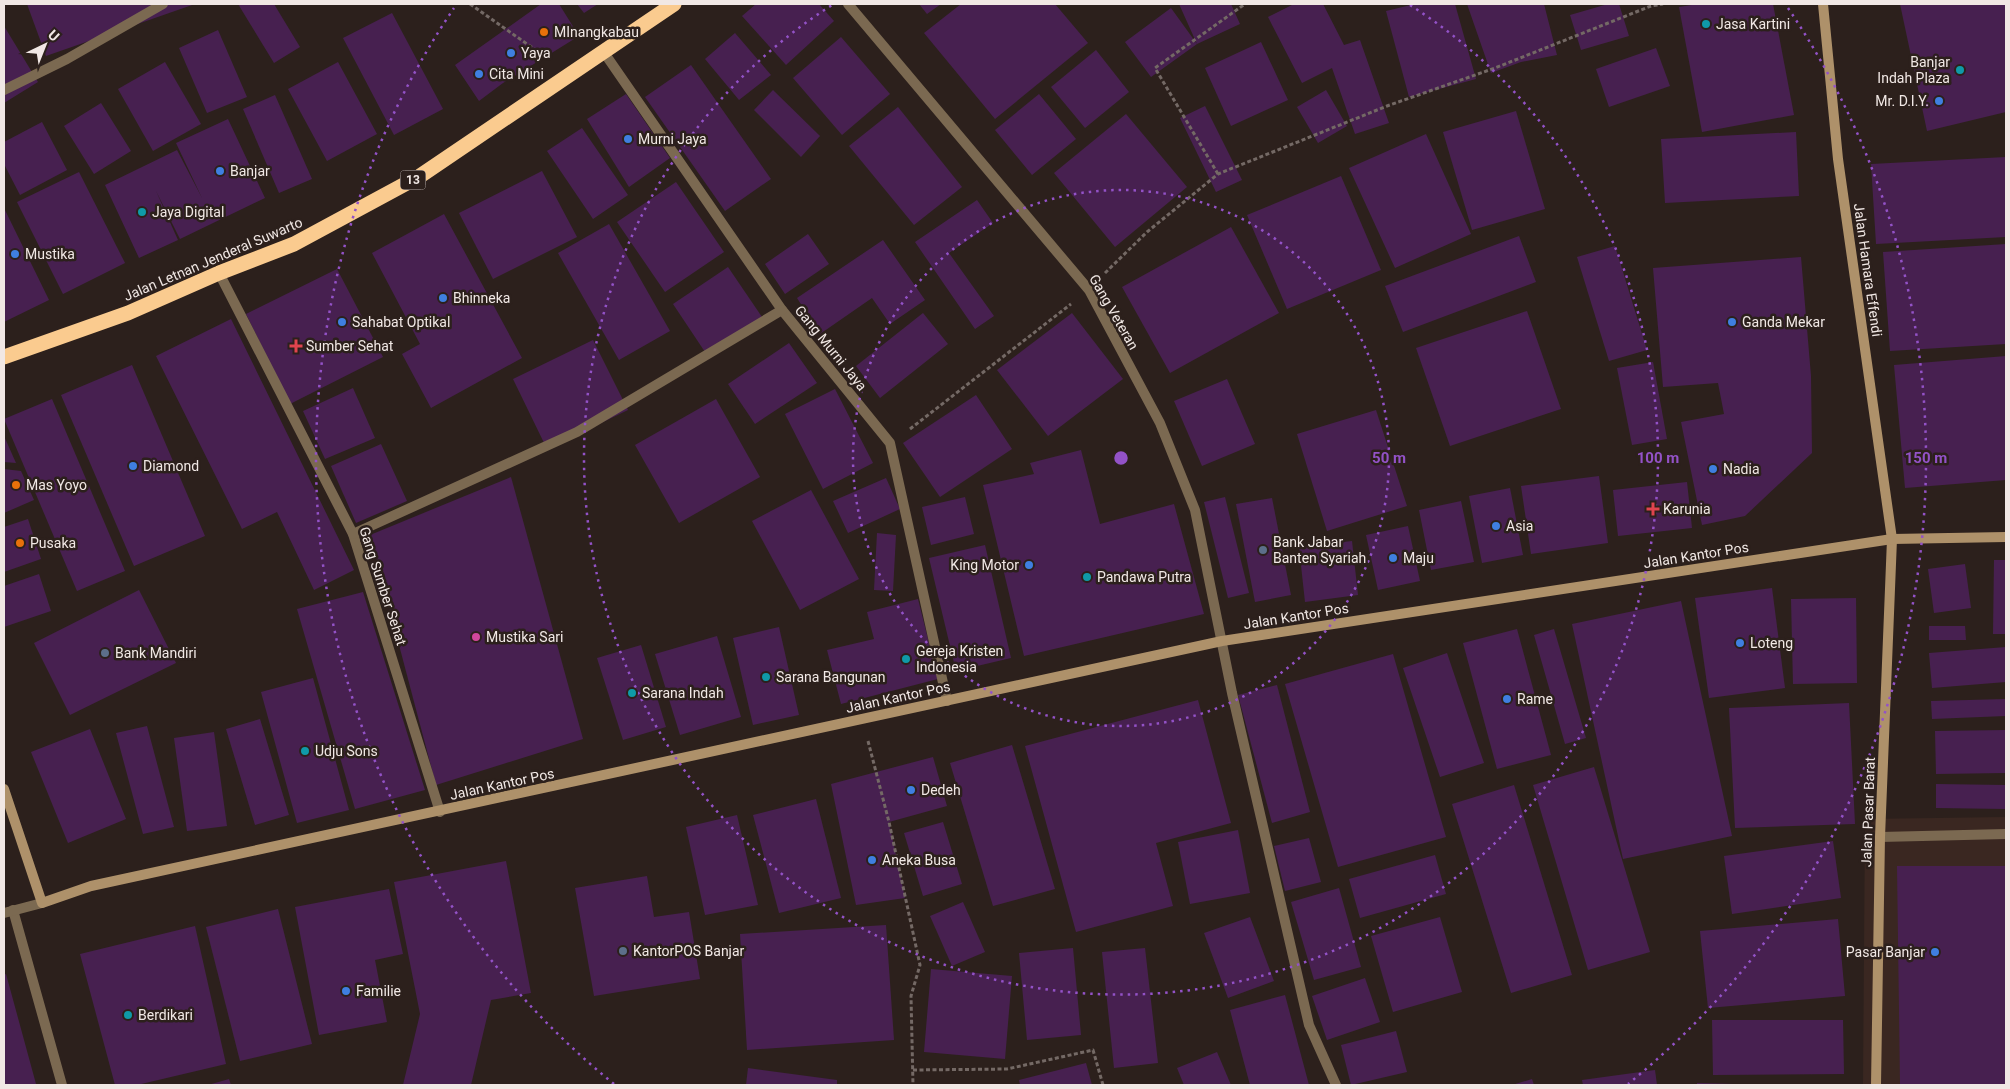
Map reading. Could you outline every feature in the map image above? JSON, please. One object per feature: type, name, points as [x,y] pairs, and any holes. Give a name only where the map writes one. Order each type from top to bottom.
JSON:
[{"type":"highway","name":"Jalan Letnan Jenderal Suwarto","points":[[4,357],[128,313],[219,273],[294,244],[420,176],[674,4]]},
{"type":"street","points":[[4,90],[67,59],[163,4]]},
{"type":"street","name":"Gang Veteran","points":[[848,4],[1089,290],[1160,423],[1195,510],[1232,693],[1309,1025],[1336,1085]]},
{"type":"street","name":"Jalan Hamara Effendi","points":[[1823,4],[1838,159],[1892,539]]},
{"type":"street","name":"Gang Murni Jaya","points":[[603,51],[782,310],[890,443],[947,701]]},
{"type":"street","name":"Gang Sumber Sehat","points":[[219,273],[354,534],[440,812]]},
{"type":"street","points":[[354,534],[577,432],[782,310]]},
{"type":"street","name":"Jalan Kantor Pos","points":[[42,903],[90,886],[440,812],[1222,641],[1892,539],[2006,537]]},
{"type":"street","name":"Jalan Pasar Barat","points":[[1876,1085],[1880,837],[1892,539]]},
{"type":"street","points":[[4,789],[42,903],[9,912],[62,1085]]},
{"type":"street","points":[[1880,837],[2006,834]]},
{"type":"path","points":[[470,4],[544,56]]},
{"type":"path","points":[[1218,174],[1155,68],[1245,4]]},
{"type":"path","points":[[890,443],[1089,290],[1147,232],[1218,174],[1387,106],[1495,68],[1651,6],[1663,4]]},
{"type":"path","points":[[864,719],[875,773],[889,822],[920,965],[910,996],[913,1085]]},
{"type":"path","points":[[913,1070],[1007,1069],[1093,1050],[1103,1085]]},
{"type":"shaded area","name":"Pasar Banjar","points":[[2006,817],[2006,1085],[1863,1085],[1865,819]]},
{"type":"building","points":[[27,4],[195,4],[46,56]]},
{"type":"building","points":[[238,4],[274,4],[300,47],[274,63]]},
{"type":"building","points":[[541,4],[559,4],[579,36],[503,83],[479,101],[455,65]]},
{"type":"building","points":[[577,4],[598,4],[584,13]]},
{"type":"building","points":[[756,4],[819,4],[834,21],[786,65],[742,16]]},
{"type":"building","points":[[919,4],[941,4],[927,14]]},
{"type":"building","points":[[961,4],[1055,4],[1088,43],[995,119],[924,33]]},
{"type":"building","points":[[1179,4],[1231,4],[1240,24],[1197,44]]},
{"type":"building","points":[[1294,4],[1323,4],[1344,45],[1360,40],[1389,123],[1355,134],[1332,68],[1302,83],[1268,17]]},
{"type":"building","points":[[1415,4],[1455,4],[1476,79],[1409,97],[1386,11]]},
{"type":"building","points":[[1467,4],[1544,4],[1557,55],[1521,62],[1491,73]]},
{"type":"building","points":[[1608,4],[1619,4],[1629,36],[1581,50],[1570,15]]},
{"type":"building","points":[[1698,4],[1773,4],[1794,115],[1702,132],[1679,7]]},
{"type":"building","name":"Banjar Indah Plaza","points":[[1900,4],[2006,4],[2006,112],[1927,131]]},
{"type":"building","points":[[1171,8],[1197,44],[1151,77],[1125,42]]},
{"type":"building","points":[[392,13],[443,109],[394,135],[343,38]]},
{"type":"building","points":[[4,26],[38,82],[4,103]]},
{"type":"building","points":[[218,30],[247,97],[207,113],[179,48]]},
{"type":"building","points":[[735,33],[771,75],[739,100],[705,59]]},
{"type":"building","points":[[841,37],[890,94],[842,135],[793,78]]},
{"type":"building","points":[[1261,42],[1288,100],[1231,126],[1205,68]]},
{"type":"building","points":[[1656,48],[1670,86],[1609,107],[1596,69]]},
{"type":"building","points":[[1096,50],[1129,92],[1085,128],[1051,87]]},
{"type":"building","points":[[165,62],[201,124],[153,151],[118,89]]},
{"type":"building","points":[[338,62],[377,134],[327,161],[288,89]]},
{"type":"building","points":[[691,65],[771,179],[725,211],[645,97]]},
{"type":"building","points":[[773,90],[820,136],[801,157],[754,110]]},
{"type":"building","points":[[1326,90],[1347,126],[1318,143],[1297,107]]},
{"type":"building","name":"Murni Jaya","points":[[626,94],[670,158],[629,187],[587,119]]},
{"type":"building","points":[[1039,94],[1076,139],[1032,175],[995,130]]},
{"type":"building","points":[[275,95],[312,179],[279,193],[243,109]]},
{"type":"building","points":[[101,103],[131,151],[94,174],[64,126]]},
{"type":"building","points":[[1205,106],[1242,180],[1216,192],[1180,118]]},
{"type":"building","points":[[898,107],[962,187],[914,225],[849,146]]},
{"type":"building","points":[[1516,111],[1545,209],[1472,230],[1443,132]]},
{"type":"building","points":[[1126,114],[1187,187],[1115,247],[1054,173]]},
{"type":"building","points":[[228,119],[265,198],[180,239],[156,191],[178,240],[139,258],[105,185],[177,150],[202,198],[176,143]]},
{"type":"building","points":[[42,122],[67,170],[20,195],[4,164],[4,142]]},
{"type":"building","points":[[582,128],[628,195],[593,219],[547,151]]},
{"type":"building","points":[[1796,132],[1799,196],[1665,203],[1661,139]]},
{"type":"building","points":[[1426,134],[1471,234],[1395,268],[1349,168]]},
{"type":"building","points":[[2006,157],[2006,237],[1876,244],[1871,164]]},
{"type":"building","points":[[542,171],[577,237],[493,279],[459,213]]},
{"type":"building","points":[[79,172],[125,263],[63,294],[17,202]]},
{"type":"building","points":[[1341,176],[1381,270],[1287,309],[1247,215]]},
{"type":"building","points":[[676,182],[724,252],[665,292],[617,222]]},
{"type":"building","points":[[977,200],[993,223],[949,253],[994,316],[975,329],[915,242]]},
{"type":"building","name":"Mustika","points":[[4,208],[49,300],[4,322]]},
{"type":"building","name":"Bhinneka","points":[[444,214],[522,358],[431,408],[402,354],[420,344],[372,253]]},
{"type":"building","points":[[609,224],[670,331],[619,360],[558,253]]},
{"type":"building","points":[[1231,227],[1279,313],[1170,373],[1122,287]]},
{"type":"building","points":[[808,234],[829,264],[785,294],[765,264]]},
{"type":"building","points":[[1519,236],[1536,282],[1403,332],[1385,286]]},
{"type":"building","points":[[883,240],[925,300],[890,324],[872,298],[820,334],[797,298]]},
{"type":"building","points":[[2006,244],[2006,344],[1890,351],[1883,252]]},
{"type":"building","points":[[1615,246],[1647,350],[1609,361],[1577,257]]},
{"type":"building","points":[[1801,257],[1811,376],[1812,453],[1745,516],[1702,525],[1681,422],[1724,414],[1718,383],[1663,387],[1653,268]]},
{"type":"building","points":[[728,267],[762,317],[707,355],[673,304]]},
{"type":"building","name":"Sumber Sehat","points":[[337,269],[383,357],[290,404],[246,314]]},
{"type":"building","points":[[1527,311],[1561,409],[1450,446],[1416,348]]},
{"type":"building","points":[[923,313],[948,344],[880,398],[856,366]]},
{"type":"building","points":[[1072,313],[1123,379],[1048,436],[997,370]]},
{"type":"building","points":[[231,319],[354,570],[314,590],[277,512],[242,529],[156,356]]},
{"type":"building","points":[[593,340],[628,410],[547,449],[513,379]]},
{"type":"building","points":[[789,343],[817,383],[755,424],[728,384]]},
{"type":"building","points":[[2006,356],[2006,480],[1905,488],[1894,365]]},
{"type":"building","points":[[1653,362],[1667,439],[1632,445],[1617,368]]},
{"type":"building","name":"Diamond","points":[[132,365],[205,536],[134,566],[61,395]]},
{"type":"building","points":[[1227,379],[1255,444],[1202,466],[1174,401]]},
{"type":"building","points":[[353,388],[375,438],[325,459],[303,411]]},
{"type":"building","points":[[835,389],[873,463],[823,489],[785,414]]},
{"type":"building","points":[[976,395],[1012,449],[940,497],[903,443]]},
{"type":"building","points":[[52,399],[125,571],[77,591],[4,419]]},
{"type":"building","points":[[716,399],[760,477],[679,523],[635,445]]},
{"type":"building","points":[[1376,410],[1407,506],[1327,531],[1297,434]]},
{"type":"building","points":[[4,436],[16,463],[4,462]]},
{"type":"building","points":[[381,444],[407,501],[356,523],[331,466]]},
{"type":"building","points":[[1081,450],[1100,524],[1174,504],[1204,614],[1024,656],[983,485],[1034,474],[1030,463]]},
{"type":"building","name":"Mas Yoyo","points":[[4,469],[21,471],[34,500],[4,513]]},
{"type":"building","points":[[1599,476],[1608,543],[1531,554],[1521,486]]},
{"type":"building","name":"Mustika Sari","points":[[511,477],[583,739],[436,785],[370,535]]},
{"type":"building","points":[[886,478],[900,509],[848,533],[833,501]]},
{"type":"building","name":"Karunia","points":[[1687,482],[1692,528],[1618,536],[1613,490]]},
{"type":"building","name":"Asia","points":[[1510,488],[1523,555],[1482,563],[1469,496]]},
{"type":"building","points":[[811,490],[859,579],[800,610],[752,521]]},
{"type":"building","points":[[965,497],[974,534],[931,545],[922,507]]},
{"type":"building","points":[[1225,497],[1249,593],[1228,598],[1204,502]]},
{"type":"building","name":"Bank Jabar Banten Syariah","points":[[1272,498],[1291,595],[1255,602],[1236,504]]},
{"type":"building","points":[[1461,501],[1474,562],[1431,570],[1419,510]]},
{"type":"building","name":"Pusaka","points":[[28,519],[41,559],[4,572],[4,527]]},
{"type":"building","name":"Maju","points":[[1408,526],[1420,581],[1378,590],[1366,535]]},
{"type":"building","points":[[877,533],[896,535],[893,591],[874,590]]},
{"type":"building","points":[[1352,541],[1358,595],[1305,602],[1299,547]]},
{"type":"building","points":[[985,545],[1011,658],[956,671],[929,558]]},
{"type":"building","points":[[1994,560],[2006,560],[2006,634],[1993,634]]},
{"type":"building","points":[[1965,564],[1971,608],[1934,613],[1928,569]]},
{"type":"building","points":[[39,574],[51,611],[4,627],[4,586]]},
{"type":"building","name":"Loteng","points":[[1772,588],[1785,688],[1709,698],[1695,598]]},
{"type":"building","name":"Bank Mandiri","points":[[139,590],[176,663],[70,715],[34,643]]},
{"type":"building","points":[[363,592],[425,790],[355,809],[297,609]]},
{"type":"building","points":[[1856,598],[1857,683],[1793,684],[1791,599]]},
{"type":"building","name":"Gereja Kristen Indonesia","points":[[918,599],[938,679],[841,704],[827,650],[874,639],[867,612]]},
{"type":"building","points":[[1681,601],[1732,836],[1623,859],[1572,624]]},
{"type":"building","points":[[1929,626],[1965,626],[1966,640],[1929,640]]},
{"type":"building","name":"Sarana Bangunan","points":[[779,627],[799,715],[753,725],[733,638]]},
{"type":"building","name":"Rame","points":[[1517,629],[1551,755],[1497,769],[1463,643]]},
{"type":"building","points":[[1554,629],[1586,738],[1565,744],[1534,635]]},
{"type":"building","points":[[717,636],[741,717],[680,735],[655,654]]},
{"type":"building","name":"Sarana Indah","points":[[641,645],[666,727],[623,740],[597,658]]},
{"type":"building","points":[[2006,647],[2006,682],[1932,688],[1929,653]]},
{"type":"building","points":[[1447,653],[1484,763],[1440,777],[1403,668]]},
{"type":"building","points":[[1393,654],[1446,837],[1338,867],[1285,684]]},
{"type":"building","name":"Udju Sons","points":[[313,678],[349,810],[297,823],[261,692]]},
{"type":"building","points":[[1277,685],[1310,812],[1272,823],[1238,695]]},
{"type":"building","points":[[2006,699],[2006,716],[1932,719],[1931,701]]},
{"type":"building","points":[[1198,700],[1231,823],[1156,843],[1173,906],[1076,932],[1025,746]]},
{"type":"building","points":[[1849,703],[1855,824],[1735,828],[1729,708]]},
{"type":"building","points":[[260,719],[289,815],[255,825],[226,729]]},
{"type":"building","points":[[147,726],[174,827],[143,834],[116,733]]},
{"type":"building","points":[[90,729],[126,819],[68,843],[31,752]]},
{"type":"building","points":[[2006,730],[2006,773],[1936,774],[1935,731]]},
{"type":"building","points":[[214,732],[227,826],[187,831],[174,738]]},
{"type":"building","points":[[1012,745],[1055,889],[993,906],[950,763]]},
{"type":"building","name":"Aneka Busa","points":[[933,757],[947,806],[889,822],[905,898],[856,905],[831,784]]},
{"type":"building","points":[[1594,767],[1650,952],[1588,970],[1533,785]]},
{"type":"building","points":[[1936,784],[2006,785],[2006,809],[1936,808]]},
{"type":"building","points":[[1514,785],[1572,975],[1511,993],[1452,804]]},
{"type":"building","points":[[816,799],[841,898],[779,913],[753,815]]},
{"type":"building","points":[[737,815],[758,905],[705,915],[686,827]]},
{"type":"building","points":[[943,822],[962,884],[923,896],[904,833]]},
{"type":"building","points":[[1238,830],[1250,893],[1190,904],[1178,842]]},
{"type":"building","points":[[1309,838],[1321,882],[1285,891],[1274,846]]},
{"type":"building","points":[[1833,841],[1841,898],[1732,914],[1724,856]]},
{"type":"building","points":[[1435,855],[1446,894],[1360,918],[1349,879]]},
{"type":"building","points":[[506,861],[531,993],[491,1000],[471,1085],[403,1085],[420,1014],[394,882]]},
{"type":"building","name":"Pasar Banjar","points":[[1897,866],[2006,866],[2006,1085],[1900,1085]]},
{"type":"building","name":"KantorPOS Banjar","points":[[647,876],[654,917],[689,912],[700,979],[594,996],[575,888]]},
{"type":"building","points":[[1339,888],[1361,967],[1314,980],[1291,902]]},
{"type":"building","name":"Familie","points":[[389,889],[403,954],[375,960],[387,1022],[319,1035],[295,907]]},
{"type":"building","points":[[963,902],[985,952],[952,966],[930,916]]},
{"type":"building","points":[[278,909],[312,1044],[240,1061],[206,927]]},
{"type":"building","points":[[1250,917],[1274,981],[1228,998],[1204,933]]},
{"type":"building","points":[[1440,917],[1462,992],[1393,1012],[1371,936]]},
{"type":"building","points":[[1838,919],[1845,996],[1708,1008],[1700,931]]},
{"type":"building","points":[[886,925],[894,1040],[747,1050],[740,934]]},
{"type":"building","points":[[195,926],[226,1064],[137,1085],[115,1085],[80,954]]},
{"type":"building","points":[[1073,948],[1081,1035],[1027,1040],[1019,953]]},
{"type":"building","points":[[1145,948],[1158,1063],[1114,1068],[1102,952]]},
{"type":"building","points":[[931,969],[1012,976],[1005,1059],[924,1052]]},
{"type":"building","points":[[6,974],[36,1084],[4,1085],[4,975]]},
{"type":"building","points":[[1365,978],[1380,1022],[1327,1040],[1312,996]]},
{"type":"building","points":[[1285,995],[1309,1085],[1250,1085],[1230,1010]]},
{"type":"building","points":[[1712,1020],[1843,1020],[1844,1074],[1713,1075]]},
{"type":"building","points":[[1396,1031],[1407,1072],[1351,1085],[1341,1045]]},
{"type":"building","points":[[1217,1052],[1231,1085],[1184,1085],[1177,1068]]},
{"type":"building","points":[[1086,1063],[1092,1085],[1020,1085],[1019,1080]]},
{"type":"building","points":[[748,1068],[837,1080],[837,1085],[746,1085]]},
{"type":"building","points":[[1655,1070],[1657,1085],[1583,1085],[1582,1080]]},
{"type":"building","points":[[229,1079],[231,1085],[208,1085]]},
{"type":"building","points":[[1532,1079],[1534,1085],[1512,1085]]},
{"type":"building","points":[[1697,1083],[1734,1084],[1734,1085],[1697,1085]]},
{"type":"place","name":"Jasa Kartini","points":[[1706,24]]},
{"type":"place","name":"MInangkabau","points":[[544,32]]},
{"type":"place","name":"Yaya","points":[[511,53]]},
{"type":"place","name":"Banjar Indah Plaza","points":[[1960,70]]},
{"type":"place","name":"Cita Mini","points":[[479,74]]},
{"type":"place","name":"Mr. D.I.Y.","points":[[1939,101]]},
{"type":"place","name":"Murni Jaya","points":[[628,139]]},
{"type":"place","name":"Banjar","points":[[220,171]]},
{"type":"place","name":"Jaya Digital","points":[[142,212]]},
{"type":"place","name":"Mustika","points":[[15,254]]},
{"type":"place","name":"Bhinneka","points":[[443,298]]},
{"type":"place","name":"Sahabat Optikal","points":[[342,322]]},
{"type":"place","name":"Ganda Mekar","points":[[1732,322]]},
{"type":"place","name":"Sumber Sehat","points":[[296,346]]},
{"type":"place","name":"Diamond","points":[[133,466]]},
{"type":"place","name":"Nadia","points":[[1713,469]]},
{"type":"place","name":"Mas Yoyo","points":[[16,485]]},
{"type":"place","name":"Karunia","points":[[1653,509]]},
{"type":"place","name":"Asia","points":[[1496,526]]},
{"type":"place","name":"Pusaka","points":[[20,543]]},
{"type":"place","name":"Bank Jabar Banten Syariah","points":[[1263,550]]},
{"type":"place","name":"Maju","points":[[1393,558]]},
{"type":"place","name":"King Motor","points":[[1029,565]]},
{"type":"place","name":"Pandawa Putra","points":[[1087,577]]},
{"type":"place","name":"Mustika Sari","points":[[476,637]]},
{"type":"place","name":"Loteng","points":[[1740,643]]},
{"type":"place","name":"Bank Mandiri","points":[[105,653]]},
{"type":"place","name":"Gereja Kristen Indonesia","points":[[906,659]]},
{"type":"place","name":"Sarana Bangunan","points":[[766,677]]},
{"type":"place","name":"Sarana Indah","points":[[632,693]]},
{"type":"place","name":"Rame","points":[[1507,699]]},
{"type":"place","name":"Udju Sons","points":[[305,751]]},
{"type":"place","name":"Dedeh","points":[[911,790]]},
{"type":"place","name":"Aneka Busa","points":[[872,860]]},
{"type":"place","name":"KantorPOS Banjar","points":[[623,951]]},
{"type":"place","name":"Pasar Banjar","points":[[1935,952]]},
{"type":"place","name":"Familie","points":[[346,991]]},
{"type":"place","name":"Berdikari","points":[[128,1015]]}]
